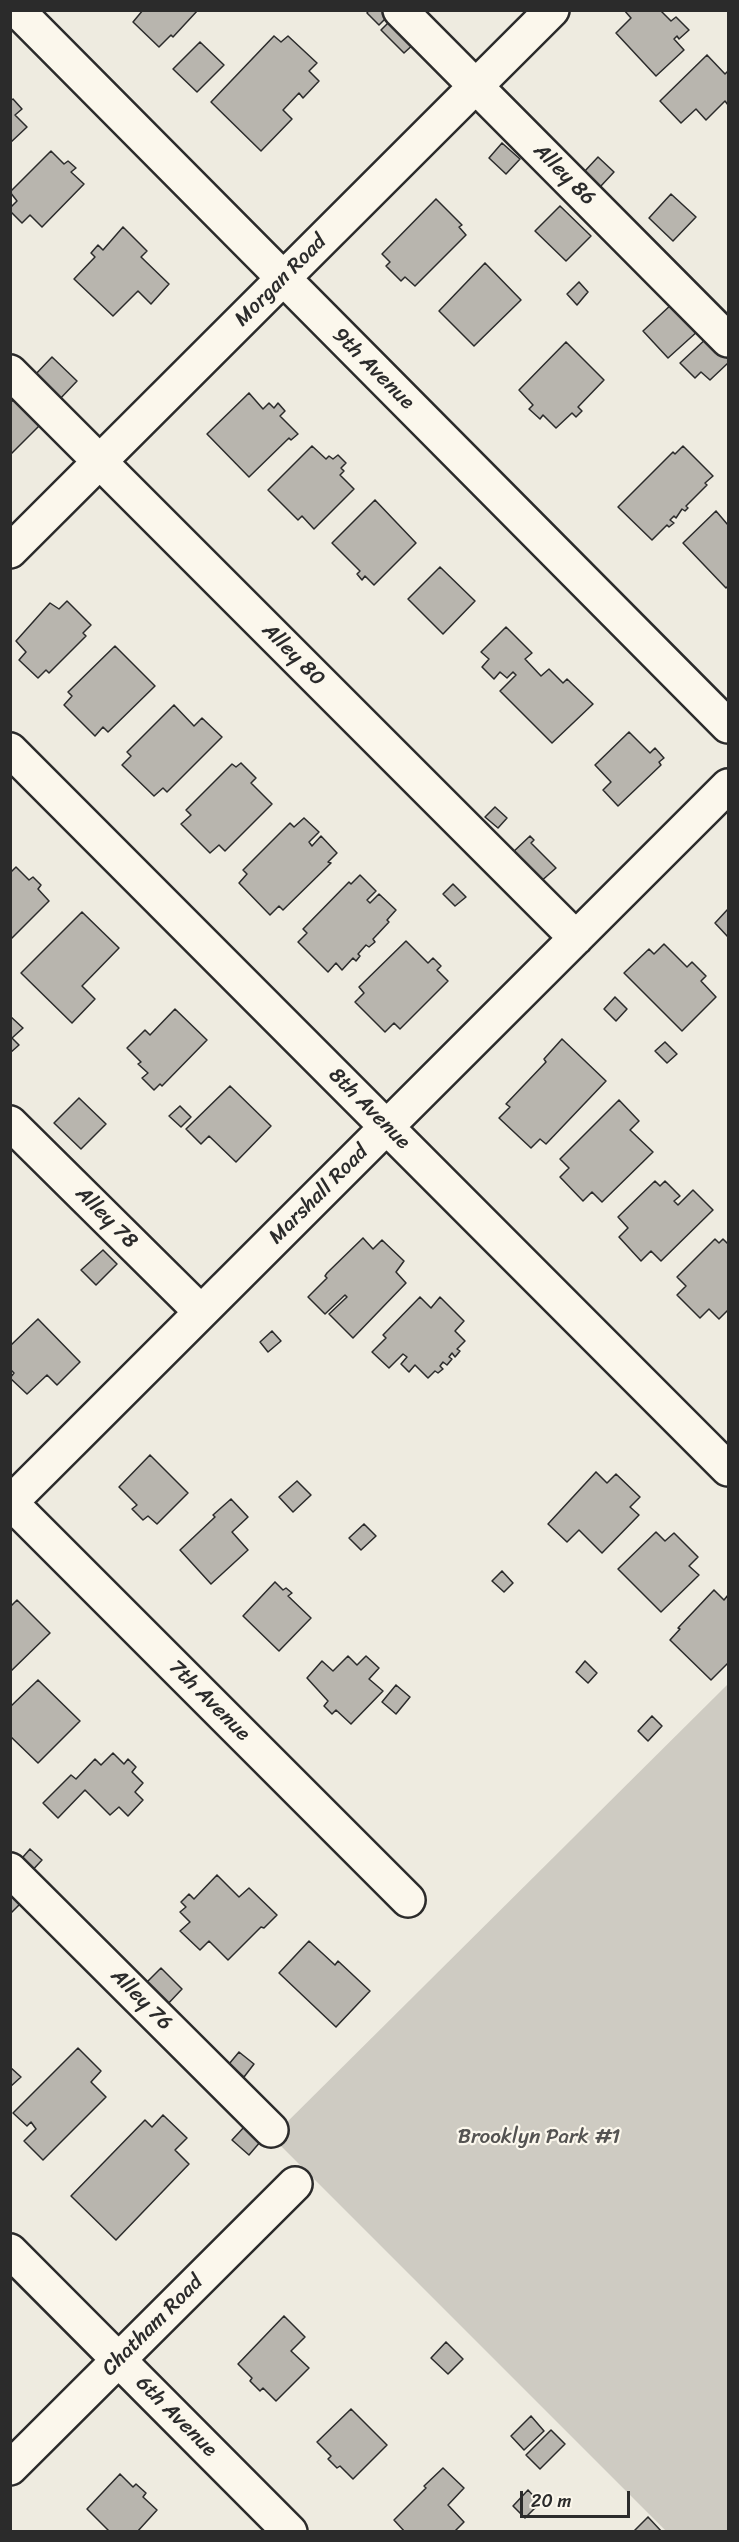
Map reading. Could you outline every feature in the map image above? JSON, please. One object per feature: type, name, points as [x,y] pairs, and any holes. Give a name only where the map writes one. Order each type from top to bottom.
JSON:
[{"type":"street","name":"9th Avenue","points":[[17,10],[729,726]]},
{"type":"street","name":"Alley 86","points":[[400,10],[729,340]]},
{"type":"street","name":"Morgan Road","points":[[10,551],[552,10]]},
{"type":"street","name":"Alley 80","points":[[10,372],[576,938]]},
{"type":"street","name":"8th Avenue","points":[[10,750],[729,1469]]},
{"type":"street","name":"Marshall Road","points":[[11,1502],[729,786]]},
{"type":"street","name":"Alley 78","points":[[10,1123],[201,1312]]},
{"type":"street","name":"7th Avenue","points":[[11,1502],[408,1900]]},
{"type":"street","name":"Alley 76","points":[[10,1870],[271,2130]]},
{"type":"street","name":"Chatham Road","points":[[10,2468],[295,2184]]},
{"type":"street","name":"6th Avenue","points":[[10,2251],[290,2532]]},
{"type":"green space","name":"Brooklyn Park #1","points":[[728,1684],[728,2531],[666,2531],[272,2137]]},
{"type":"building","points":[[143,10],[198,10],[173,37],[171,35],[159,47],[133,22]]},
{"type":"building","points":[[369,10],[386,10],[390,14],[379,25],[367,13]]},
{"type":"building","points":[[624,10],[660,10],[671,21],[676,17],[689,30],[679,39],[677,36],[674,39],[684,50],[656,76],[616,33],[631,18]]},
{"type":"building","points":[[394,17],[417,41],[404,53],[381,30]]},
{"type":"building","points":[[274,36],[281,42],[288,36],[317,63],[309,71],[319,81],[303,98],[299,93],[283,110],[292,119],[261,151],[211,102]]},
{"type":"building","points":[[200,42],[224,65],[197,92],[173,69]]},
{"type":"building","points":[[707,55],[725,74],[728,71],[728,105],[725,101],[706,120],[696,109],[681,123],[660,101]]},
{"type":"building","points":[[13,99],[22,109],[15,115],[27,127],[10,143],[10,101]]},
{"type":"building","points":[[502,143],[520,159],[506,174],[489,158]]},
{"type":"building","points":[[51,151],[64,164],[68,161],[76,168],[71,172],[84,184],[42,227],[30,215],[22,223],[10,211],[17,201],[10,192]]},
{"type":"building","points":[[598,157],[614,172],[600,187],[584,172]]},
{"type":"building","points":[[671,194],[696,217],[673,241],[649,218]]},
{"type":"building","points":[[436,199],[462,225],[459,227],[466,235],[415,286],[405,277],[401,281],[386,266],[390,262],[382,254]]},
{"type":"building","points":[[560,206],[591,236],[566,261],[535,231]]},
{"type":"building","points":[[123,227],[147,251],[141,257],[169,284],[151,304],[138,291],[113,316],[74,279],[95,257],[91,253],[98,245],[103,250]]},
{"type":"building","points":[[485,263],[521,300],[474,346],[439,311]]},
{"type":"building","points":[[579,282],[588,292],[577,305],[567,294]]},
{"type":"building","points":[[673,303],[699,330],[668,358],[643,331]]},
{"type":"building","points":[[708,337],[728,359],[728,363],[710,380],[701,372],[695,378],[680,363]]},
{"type":"building","points":[[566,342],[604,380],[578,407],[582,411],[576,417],[572,413],[556,428],[543,415],[540,419],[529,409],[533,405],[519,390]]},
{"type":"building","points":[[52,357],[77,381],[58,401],[33,377]]},
{"type":"building","points":[[249,393],[263,409],[269,403],[274,408],[278,403],[285,411],[280,416],[298,434],[291,440],[289,438],[249,477],[207,434]]},
{"type":"building","points":[[16,398],[41,424],[11,454],[10,403]]},
{"type":"building","points":[[312,446],[326,459],[329,456],[333,459],[338,455],[346,463],[341,468],[344,471],[340,475],[354,489],[314,529],[302,516],[298,520],[268,490]]},
{"type":"building","points":[[683,446],[713,476],[686,506],[688,508],[685,511],[682,509],[676,518],[674,516],[670,520],[674,523],[669,527],[667,525],[652,540],[618,507],[673,452],[675,454]]},
{"type":"building","points":[[375,500],[416,543],[374,585],[365,576],[362,580],[357,574],[360,571],[332,543]]},
{"type":"building","points":[[716,511],[728,525],[728,586],[726,588],[683,543]]},
{"type":"building","points":[[440,567],[475,601],[443,634],[408,599]]},
{"type":"building","points":[[67,601],[91,625],[83,633],[86,636],[49,673],[46,670],[38,678],[19,660],[26,652],[16,641],[50,603],[59,609]]},
{"type":"building","points":[[506,627],[532,653],[525,659],[541,676],[549,669],[563,683],[567,679],[593,704],[552,743],[500,691],[516,675],[513,672],[507,678],[500,672],[494,679],[482,667],[489,659],[481,652]]},
{"type":"building","points":[[115,646],[155,686],[108,732],[103,727],[95,736],[64,705],[72,696],[68,692]]},
{"type":"building","points":[[174,705],[194,726],[202,718],[222,737],[167,792],[163,788],[154,796],[122,765],[131,756],[127,752]]},
{"type":"building","points":[[629,732],[650,753],[655,748],[664,758],[659,762],[661,765],[618,806],[603,790],[611,782],[595,765]]},
{"type":"building","points":[[241,763],[256,778],[251,783],[272,804],[225,851],[219,845],[210,853],[181,824],[191,815],[186,810],[232,764],[236,767]]},
{"type":"building","points":[[495,807],[507,818],[498,828],[485,817]]},
{"type":"building","points":[[304,818],[319,832],[309,842],[312,846],[321,836],[337,853],[328,862],[331,863],[283,910],[279,906],[270,915],[239,883],[247,874],[243,870],[290,823],[294,827]]},
{"type":"building","points":[[530,836],[534,840],[531,843],[556,868],[539,883],[511,854]]},
{"type":"building","points":[[16,867],[29,880],[33,877],[41,885],[38,889],[49,901],[10,940],[10,873]]},
{"type":"building","points":[[360,875],[376,891],[367,900],[370,903],[379,894],[396,910],[387,920],[389,922],[373,939],[375,942],[369,947],[366,945],[358,954],[360,956],[356,961],[353,958],[342,970],[336,963],[328,972],[298,942],[307,933],[303,929],[349,882],[351,884]]},
{"type":"building","points":[[453,884],[466,897],[455,906],[443,894]]},
{"type":"building","points":[[728,909],[728,937],[715,923]]},
{"type":"building","points":[[82,912],[119,948],[82,986],[95,999],[72,1023],[21,973]]},
{"type":"building","points":[[406,941],[428,963],[433,958],[441,966],[437,970],[448,981],[400,1029],[394,1023],[385,1032],[355,1002],[364,993],[359,987]]},
{"type":"building","points":[[664,944],[687,967],[692,962],[706,976],[701,981],[716,997],[682,1031],[624,973],[649,949],[654,954]]},
{"type":"building","points":[[615,997],[627,1009],[616,1021],[604,1009]]},
{"type":"building","points":[[175,1009],[207,1040],[162,1086],[160,1084],[154,1090],[142,1078],[148,1073],[138,1064],[141,1062],[127,1048],[145,1030],[150,1035]]},
{"type":"building","points":[[10,1016],[23,1028],[12,1038],[19,1045],[10,1053]]},
{"type":"building","points":[[562,1039],[606,1081],[546,1144],[540,1139],[531,1148],[499,1118],[510,1107],[506,1104],[546,1062],[544,1059]]},
{"type":"building","points":[[665,1042],[677,1054],[667,1063],[655,1051]]},
{"type":"building","points":[[230,1086],[271,1126],[236,1162],[209,1136],[201,1144],[186,1129]]},
{"type":"building","points":[[79,1098],[106,1124],[81,1149],[54,1123]]},
{"type":"building","points":[[619,1100],[639,1121],[630,1130],[653,1152],[602,1202],[592,1192],[583,1201],[560,1177],[569,1168],[560,1159]]},
{"type":"building","points":[[180,1106],[191,1117],[181,1127],[169,1116]]},
{"type":"building","points":[[655,1181],[660,1186],[665,1181],[680,1196],[674,1201],[678,1205],[693,1190],[713,1210],[661,1261],[651,1251],[641,1261],[619,1237],[628,1228],[618,1217]]},
{"type":"building","points":[[363,1238],[373,1249],[382,1240],[404,1261],[396,1272],[406,1283],[353,1338],[329,1314],[347,1297],[345,1295],[325,1314],[308,1297],[327,1278],[325,1276],[327,1273]]},
{"type":"building","points":[[715,1239],[719,1243],[723,1239],[728,1244],[728,1310],[719,1319],[709,1309],[700,1318],[677,1295],[686,1286],[677,1277]]},
{"type":"building","points":[[103,1250],[117,1264],[96,1285],[81,1270]]},
{"type":"building","points":[[420,1297],[431,1308],[440,1297],[464,1321],[455,1331],[465,1341],[457,1349],[460,1351],[455,1357],[452,1353],[449,1357],[452,1359],[447,1365],[443,1362],[440,1366],[443,1369],[438,1373],[435,1371],[428,1378],[415,1365],[409,1372],[401,1364],[407,1357],[403,1354],[389,1368],[372,1352],[386,1338],[383,1335]]},
{"type":"building","points":[[38,1319],[80,1362],[57,1385],[47,1375],[27,1394],[10,1378],[14,1373],[10,1369],[10,1346]]},
{"type":"building","points":[[272,1331],[281,1341],[268,1352],[260,1342]]},
{"type":"building","points":[[150,1455],[188,1493],[157,1524],[148,1516],[143,1520],[132,1509],[137,1505],[119,1487]]},
{"type":"building","points":[[596,1472],[607,1483],[616,1474],[640,1497],[630,1507],[639,1515],[602,1553],[579,1530],[567,1542],[548,1524]]},
{"type":"building","points":[[297,1481],[311,1495],[293,1512],[279,1497]]},
{"type":"building","points":[[231,1499],[248,1517],[232,1532],[248,1550],[211,1584],[180,1550]]},
{"type":"building","points":[[364,1524],[376,1536],[361,1550],[349,1538]]},
{"type":"building","points":[[656,1532],[665,1541],[674,1533],[698,1557],[689,1566],[699,1575],[661,1612],[618,1569]]},
{"type":"building","points":[[502,1571],[513,1583],[504,1592],[492,1581]]},
{"type":"building","points":[[275,1582],[283,1590],[286,1588],[292,1593],[288,1596],[311,1618],[279,1651],[243,1616]]},
{"type":"building","points":[[714,1590],[724,1600],[728,1595],[728,1663],[711,1680],[670,1640],[680,1629],[678,1628]]},
{"type":"building","points":[[17,1600],[50,1633],[10,1672],[10,1607]]},
{"type":"building","points":[[348,1656],[357,1665],[366,1656],[379,1668],[369,1679],[383,1691],[351,1724],[336,1710],[332,1714],[324,1706],[328,1701],[307,1678],[322,1661],[333,1671]]},
{"type":"building","points":[[585,1661],[597,1673],[588,1683],[576,1672]]},
{"type":"building","points":[[38,1680],[80,1721],[38,1763],[10,1736],[10,1707]]},
{"type":"building","points":[[396,1685],[410,1697],[396,1714],[382,1702]]},
{"type":"building","points":[[652,1716],[662,1726],[648,1741],[638,1731]]},
{"type":"building","points":[[113,1753],[124,1764],[128,1759],[136,1767],[132,1772],[143,1783],[135,1792],[143,1800],[128,1816],[119,1807],[110,1815],[85,1790],[58,1818],[43,1803],[71,1775],[76,1779],[95,1759],[101,1765]]},
{"type":"building","points":[[30,1849],[42,1860],[28,1875],[16,1865]]},
{"type":"building","points":[[217,1875],[239,1897],[249,1888],[277,1915],[264,1928],[261,1927],[228,1960],[209,1941],[200,1950],[180,1931],[190,1922],[180,1912],[186,1907],[181,1902],[189,1894],[194,1899]]},
{"type":"building","points":[[10,1894],[20,1904],[10,1914]]},
{"type":"building","points":[[309,1941],[335,1965],[338,1961],[370,1991],[336,2027],[279,1973]]},
{"type":"building","points":[[161,1968],[182,1989],[165,2007],[144,1985]]},
{"type":"building","points":[[78,2048],[101,2071],[91,2082],[106,2097],[43,2160],[24,2141],[36,2129],[31,2122],[27,2126],[13,2113]]},
{"type":"building","points":[[239,2052],[254,2064],[244,2077],[229,2064]]},
{"type":"building","points":[[10,2067],[21,2077],[10,2087]]},
{"type":"building","points":[[163,2115],[187,2138],[175,2150],[189,2164],[116,2240],[71,2196],[145,2120],[152,2127]]},
{"type":"building","points":[[245,2126],[261,2141],[249,2155],[232,2140]]},
{"type":"building","points":[[284,2316],[305,2337],[291,2351],[309,2368],[276,2401],[263,2388],[260,2391],[250,2381],[252,2378],[238,2364]]},
{"type":"building","points":[[446,2342],[463,2359],[448,2374],[431,2358]]},
{"type":"building","points":[[351,2409],[387,2445],[353,2479],[340,2466],[337,2468],[328,2459],[331,2456],[317,2442]]},
{"type":"building","points":[[531,2416],[544,2431],[524,2450],[511,2436]]},
{"type":"building","points":[[551,2430],[565,2444],[540,2469],[526,2455]]},
{"type":"building","points":[[443,2468],[464,2488],[448,2505],[464,2522],[454,2532],[405,2532],[394,2520]]},
{"type":"building","points":[[120,2474],[133,2487],[136,2484],[146,2493],[143,2497],[157,2510],[137,2532],[110,2532],[87,2509]]},
{"type":"building","points":[[528,2490],[540,2503],[525,2518],[513,2506]]},
{"type":"building","points":[[648,2517],[662,2532],[633,2532]]}]
